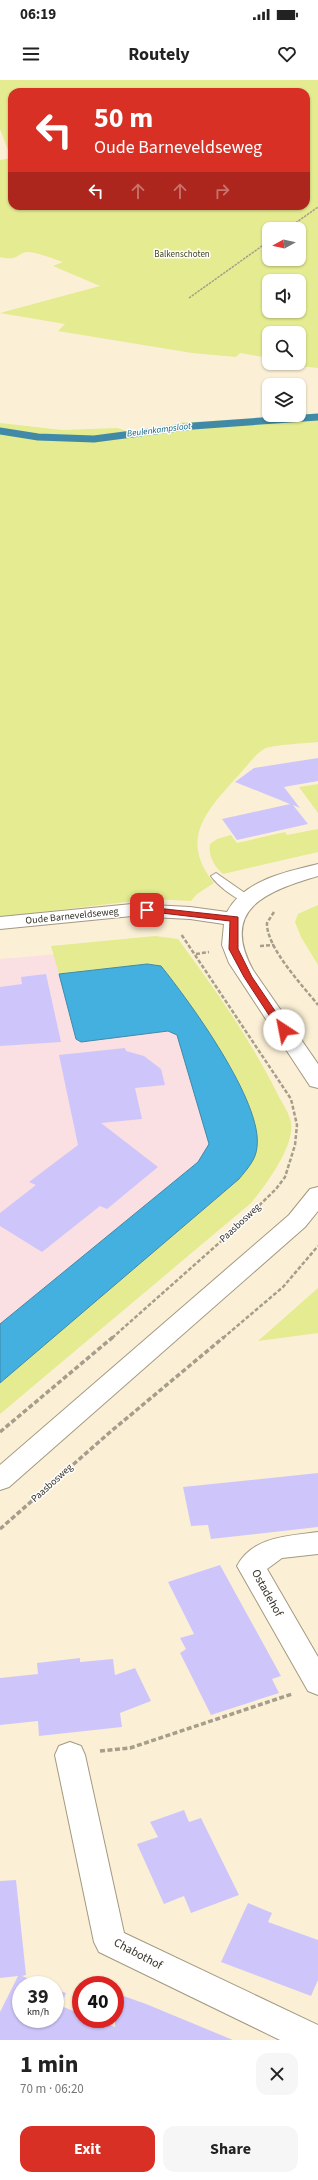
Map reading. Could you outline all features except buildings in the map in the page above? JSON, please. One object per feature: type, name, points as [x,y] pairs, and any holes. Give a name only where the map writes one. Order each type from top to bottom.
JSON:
[{"type":"street","points":[[318,870],[286,879],[263,889],[241,906],[235,919],[234,949],[239,960],[318,1081]]},
{"type":"street","name":"Oude Barneveldseweg","points":[[0,923],[132,910],[190,913],[235,919]]},
{"type":"street","points":[[0,1480],[297,1221],[318,1195]]},
{"type":"street","name":"Ostadehof","points":[[307,1688],[251,1566],[275,1548],[318,1543]]},
{"type":"street","name":"Chabothof","points":[[70,1755],[110,1942],[314,2040]]},
{"type":"lane","points":[[216,876],[228,887],[248,900]]},
{"type":"path","points":[[297,222],[318,207]]},
{"type":"path","points":[[189,298],[262,247]]},
{"type":"path","points":[[277,909],[268,917],[266,929],[274,945],[318,1005]]},
{"type":"path","name":"Paasbosweg","points":[[0,1432],[126,1325],[230,1233],[276,1190],[285,1177],[295,1146],[297,1125],[291,1099],[196,954],[180,933]]},
{"type":"path","name":"Paasbosweg","points":[[0,1529],[109,1433],[283,1287],[318,1246]]},
{"type":"path","points":[[70,1755],[130,1748],[307,1688]]},
{"type":"shaded area","points":[[59,954],[81,1038],[174,1027],[187,1041],[214,1152],[0,1337],[0,959]]},
{"type":"green space","name":"Balkenschoten","points":[[0,80],[318,80],[318,368],[306,367],[306,326],[262,326],[262,357],[240,353],[236,357],[192,353],[58,331],[65,324],[0,313],[100,286],[53,266],[63,262],[42,255],[25,252],[14,258],[0,257],[0,160],[8,159],[8,210],[310,210],[310,88],[8,88],[8,150],[0,129]]},
{"type":"green space","points":[[318,414],[318,742],[281,745],[264,749],[253,758],[215,802],[201,827],[198,840],[198,853],[204,867],[214,883],[197,894],[191,901],[151,899],[0,917],[0,423],[62,430],[117,428],[129,433],[135,433],[162,428],[177,423],[262,418],[262,422],[306,422],[306,415]]},
{"type":"green space","points":[[318,784],[318,813],[299,787]]},
{"type":"green space","points":[[318,829],[318,852],[223,874],[214,864],[210,853],[210,844],[217,839],[231,835],[237,843],[285,832],[287,835]]},
{"type":"green space","points":[[318,905],[318,965],[301,937],[295,922],[298,914]]},
{"type":"green space","points":[[155,936],[178,939],[232,1015],[256,1054],[288,1112],[291,1123],[291,1132],[288,1143],[278,1165],[264,1187],[251,1203],[0,1414],[0,1383],[239,1179],[243,1093],[231,1067],[173,981],[147,964],[59,974],[51,946]]},
{"type":"green space","points":[[318,1288],[318,1333],[258,1341]]},
{"type":"water","points":[[147,964],[161,966],[174,982],[206,1027],[237,1079],[249,1105],[256,1128],[257,1147],[255,1156],[251,1164],[239,1179],[0,1383],[0,1324],[198,1162],[209,1144],[177,1035],[168,1031],[81,1042],[76,1039],[59,974]]},
{"type":"waterway","name":"Beulenkampsloot","points":[[0,431],[38,437],[94,439],[193,426],[318,417]]},
{"type":"route","points":[[147,910],[190,913],[235,919],[233,935],[234,949],[248,977],[284,1030]]}]
